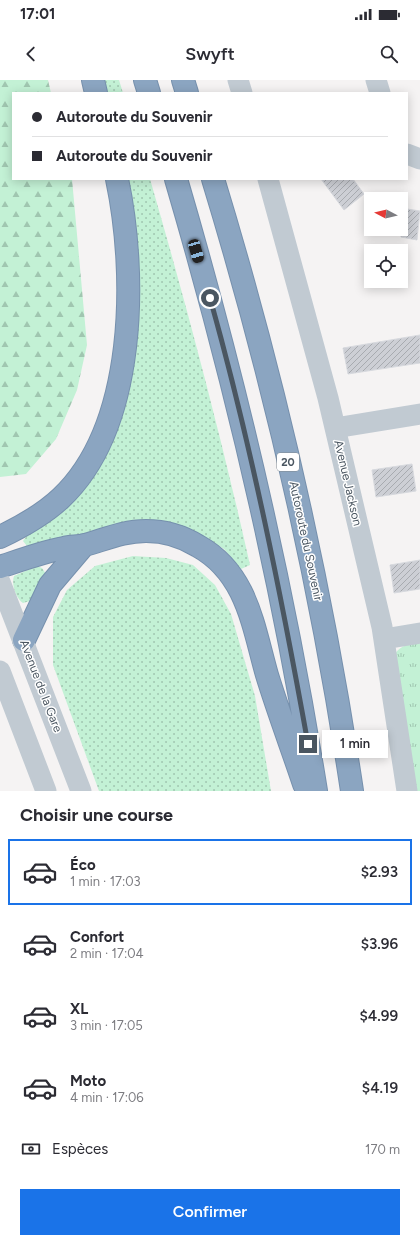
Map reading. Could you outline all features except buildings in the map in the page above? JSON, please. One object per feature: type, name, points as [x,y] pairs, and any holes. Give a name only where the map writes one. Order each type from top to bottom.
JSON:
[{"type":"highway","points":[[93,80],[96,92]]},
{"type":"highway","points":[[145,80],[149,92]]},
{"type":"highway","points":[[183,80],[187,92]]},
{"type":"highway","points":[[0,537],[49,508],[73,485],[93,454],[111,412],[121,370],[128,303],[127,235],[117,180]]},
{"type":"highway","points":[[176,180],[213,309],[260,497],[289,636],[316,791]]},
{"type":"highway","name":"Autoroute du Souvenir","points":[[213,180],[261,352],[295,492],[316,588],[347,752],[352,791]]},
{"type":"highway","points":[[0,567],[64,548],[84,545],[123,533],[146,531],[162,532],[178,536],[194,543],[210,553],[223,565],[239,585],[247,603],[267,675],[306,791]]},
{"type":"highway","points":[[24,640],[50,585],[84,545]]},
{"type":"highway","points":[[347,752],[361,791]]},
{"type":"street","points":[[238,80],[242,92]]},
{"type":"street","points":[[376,80],[380,92]]},
{"type":"street","points":[[408,154],[420,158]]},
{"type":"street","name":"Avenue Jackson","points":[[268,180],[335,428],[384,639],[407,791]]},
{"type":"street","points":[[335,428],[420,414]]},
{"type":"street","name":"Avenue de la Gare","points":[[0,582],[24,640],[81,791]]},
{"type":"street","points":[[384,639],[420,633]]},
{"type":"street","points":[[0,672],[46,791]]},
{"type":"green space","points":[[0,80],[48,80],[51,92],[12,92],[12,180],[72,180],[87,345],[77,390],[56,439],[26,474],[0,477]]},
{"type":"green space","points":[[98,80],[119,80],[123,92],[102,92]]},
{"type":"green space","points":[[124,180],[150,180],[203,371],[250,565],[241,569],[224,549],[192,530],[165,523],[34,548],[27,546],[23,541],[119,412]]},
{"type":"green space","points":[[133,556],[166,558],[193,565],[215,585],[231,614],[255,696],[271,791],[99,791],[53,665],[53,617],[67,590],[95,566]]},
{"type":"green space","points":[[37,566],[42,568],[46,574],[30,601],[23,603],[18,598],[15,591],[13,583],[14,576]]},
{"type":"green space","points":[[420,643],[420,791],[413,791],[395,654],[402,647]]},
{"type":"route","points":[[210,298],[251,461],[269,541],[289,636],[308,744]]}]
